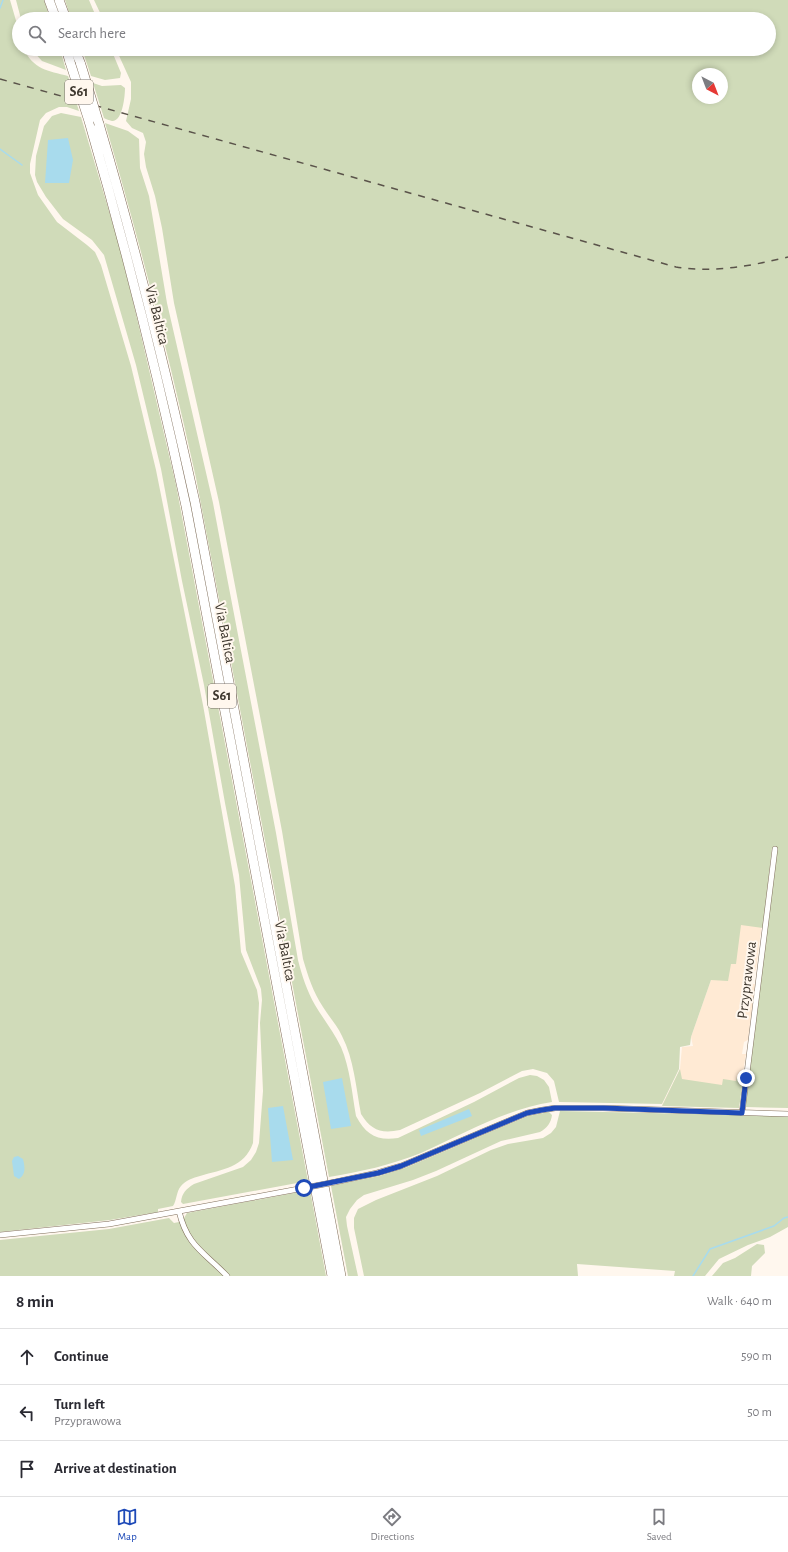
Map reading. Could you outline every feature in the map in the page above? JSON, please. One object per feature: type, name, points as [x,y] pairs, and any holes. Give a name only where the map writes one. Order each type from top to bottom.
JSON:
[{"type":"highway","points":[[49,0],[53,12]]},
{"type":"highway","points":[[59,0],[63,12]]},
{"type":"highway","name":"Via Baltica","points":[[68,56],[89,121],[138,296],[186,506],[332,1276]]},
{"type":"highway","name":"Via Baltica","points":[[78,56],[99,124],[146,293],[177,419],[195,502],[341,1276]]},
{"type":"street","name":"Przyprawowa","points":[[742,1113],[775,849]]},
{"type":"street","points":[[0,1236],[109,1224],[378,1173],[401,1166],[527,1113],[542,1110],[555,1108],[603,1108],[788,1114]]},
{"type":"street","points":[[179,1211],[184,1229],[194,1245],[227,1276]]},
{"type":"shaded area","points":[[762,923],[756,970],[752,972],[751,984],[755,984],[748,1040],[744,1042],[742,1054],[746,1054],[743,1073],[741,1073],[740,1076],[743,1081],[662,1105],[680,1069],[682,1047],[693,1046],[691,1037],[711,980],[709,927]]},
{"type":"green space","points":[[0,0],[10,0],[13,12],[12,12],[12,56],[28,56],[37,65],[48,71],[68,76],[79,111],[67,107],[59,107],[46,113],[40,120],[30,164],[30,173],[38,195],[57,222],[95,252],[101,265],[131,366],[156,470],[203,705],[235,886],[241,952],[257,990],[259,1003],[253,1143],[244,1158],[238,1163],[225,1169],[187,1181],[179,1188],[173,1206],[158,1209],[158,1212],[110,1220],[0,1232]]},
{"type":"green space","points":[[16,0],[44,0],[48,12],[19,12]]},
{"type":"green space","points":[[65,0],[89,0],[94,12],[69,12]]},
{"type":"green space","points":[[94,0],[788,0],[788,1108],[746,1107],[745,1103],[777,848],[772,848],[763,928],[741,925],[736,964],[731,964],[728,981],[711,980],[691,1037],[690,1045],[680,1047],[679,1069],[662,1104],[559,1102],[554,1081],[547,1073],[533,1069],[522,1071],[480,1093],[400,1130],[377,1130],[369,1124],[361,1114],[354,1074],[346,1045],[338,1028],[316,996],[303,959],[282,831],[219,502],[174,303],[162,228],[155,196],[146,167],[144,154],[146,142],[143,133],[132,128],[126,121],[131,99],[131,82],[119,56],[776,56],[776,12],[100,12]]},
{"type":"green space","points":[[37,56],[62,56],[66,70],[42,61]]},
{"type":"green space","points":[[84,56],[114,56],[121,73],[120,78],[105,80],[91,76]]},
{"type":"green space","points":[[93,83],[102,86],[121,85],[125,88],[123,107],[116,120],[112,121],[104,118]]},
{"type":"green space","points":[[61,113],[81,117],[117,238],[176,485],[308,1181],[183,1204],[181,1202],[182,1196],[191,1186],[243,1167],[251,1160],[256,1152],[259,1143],[263,1091],[260,1023],[262,1000],[261,989],[246,950],[239,875],[204,685],[182,581],[161,469],[136,365],[104,255],[92,240],[63,219],[46,197],[37,182],[35,175],[36,156],[44,126],[52,116]]},
{"type":"green space","points":[[105,123],[128,131],[139,139],[140,168],[149,196],[167,303],[213,503],[276,833],[298,960],[312,1000],[335,1036],[347,1063],[356,1116],[364,1128],[373,1135],[391,1139],[398,1138],[474,1102],[519,1078],[530,1075],[537,1076],[544,1080],[549,1087],[552,1102],[535,1105],[501,1116],[421,1153],[375,1168],[329,1177],[196,478],[154,300]]},
{"type":"green space","points":[[680,1069],[682,1079],[722,1085],[723,1079],[736,1081],[737,1077],[740,1078],[743,1081],[739,1108],[662,1106]]},
{"type":"green space","points":[[560,1111],[788,1116],[788,1227],[770,1237],[748,1245],[719,1259],[705,1276],[674,1276],[675,1271],[577,1264],[578,1276],[364,1276],[354,1228],[354,1218],[358,1209],[376,1200],[437,1176],[491,1150],[508,1144],[543,1138],[551,1133],[556,1127]]},
{"type":"green space","points":[[549,1112],[552,1115],[550,1123],[540,1132],[501,1141],[436,1171],[413,1180],[364,1195],[357,1200],[346,1217],[358,1276],[348,1276],[331,1186],[379,1176],[405,1168],[528,1116]]},
{"type":"green space","points":[[310,1190],[326,1276],[0,1276],[0,1240],[109,1229],[169,1218],[174,1223],[184,1221],[187,1213]]},
{"type":"green space","points":[[757,1244],[764,1245],[765,1253],[752,1266],[751,1276],[712,1276],[723,1263],[735,1258]]},
{"type":"water","points":[[68,138],[73,160],[69,183],[45,183],[48,140]]},
{"type":"water","points":[[342,1078],[351,1126],[331,1129],[323,1082]]},
{"type":"water","points":[[283,1106],[293,1160],[272,1162],[268,1108]]},
{"type":"water","points":[[469,1109],[472,1116],[421,1136],[419,1130]]},
{"type":"water","points":[[18,1156],[23,1159],[24,1168],[24,1173],[19,1179],[14,1176],[12,1161],[14,1157]]},
{"type":"waterway","points":[[0,8],[3,0]]},
{"type":"waterway","points":[[0,149],[22,165]]},
{"type":"waterway","points":[[693,1276],[710,1249],[774,1226],[784,1218],[788,1217]]},
{"type":"railway","points":[[0,79],[676,267],[690,269],[732,268],[788,257]]},
{"type":"route","points":[[304,1188],[378,1173],[401,1166],[421,1159],[527,1113],[542,1110],[555,1108],[603,1108],[742,1113],[746,1078]]}]
